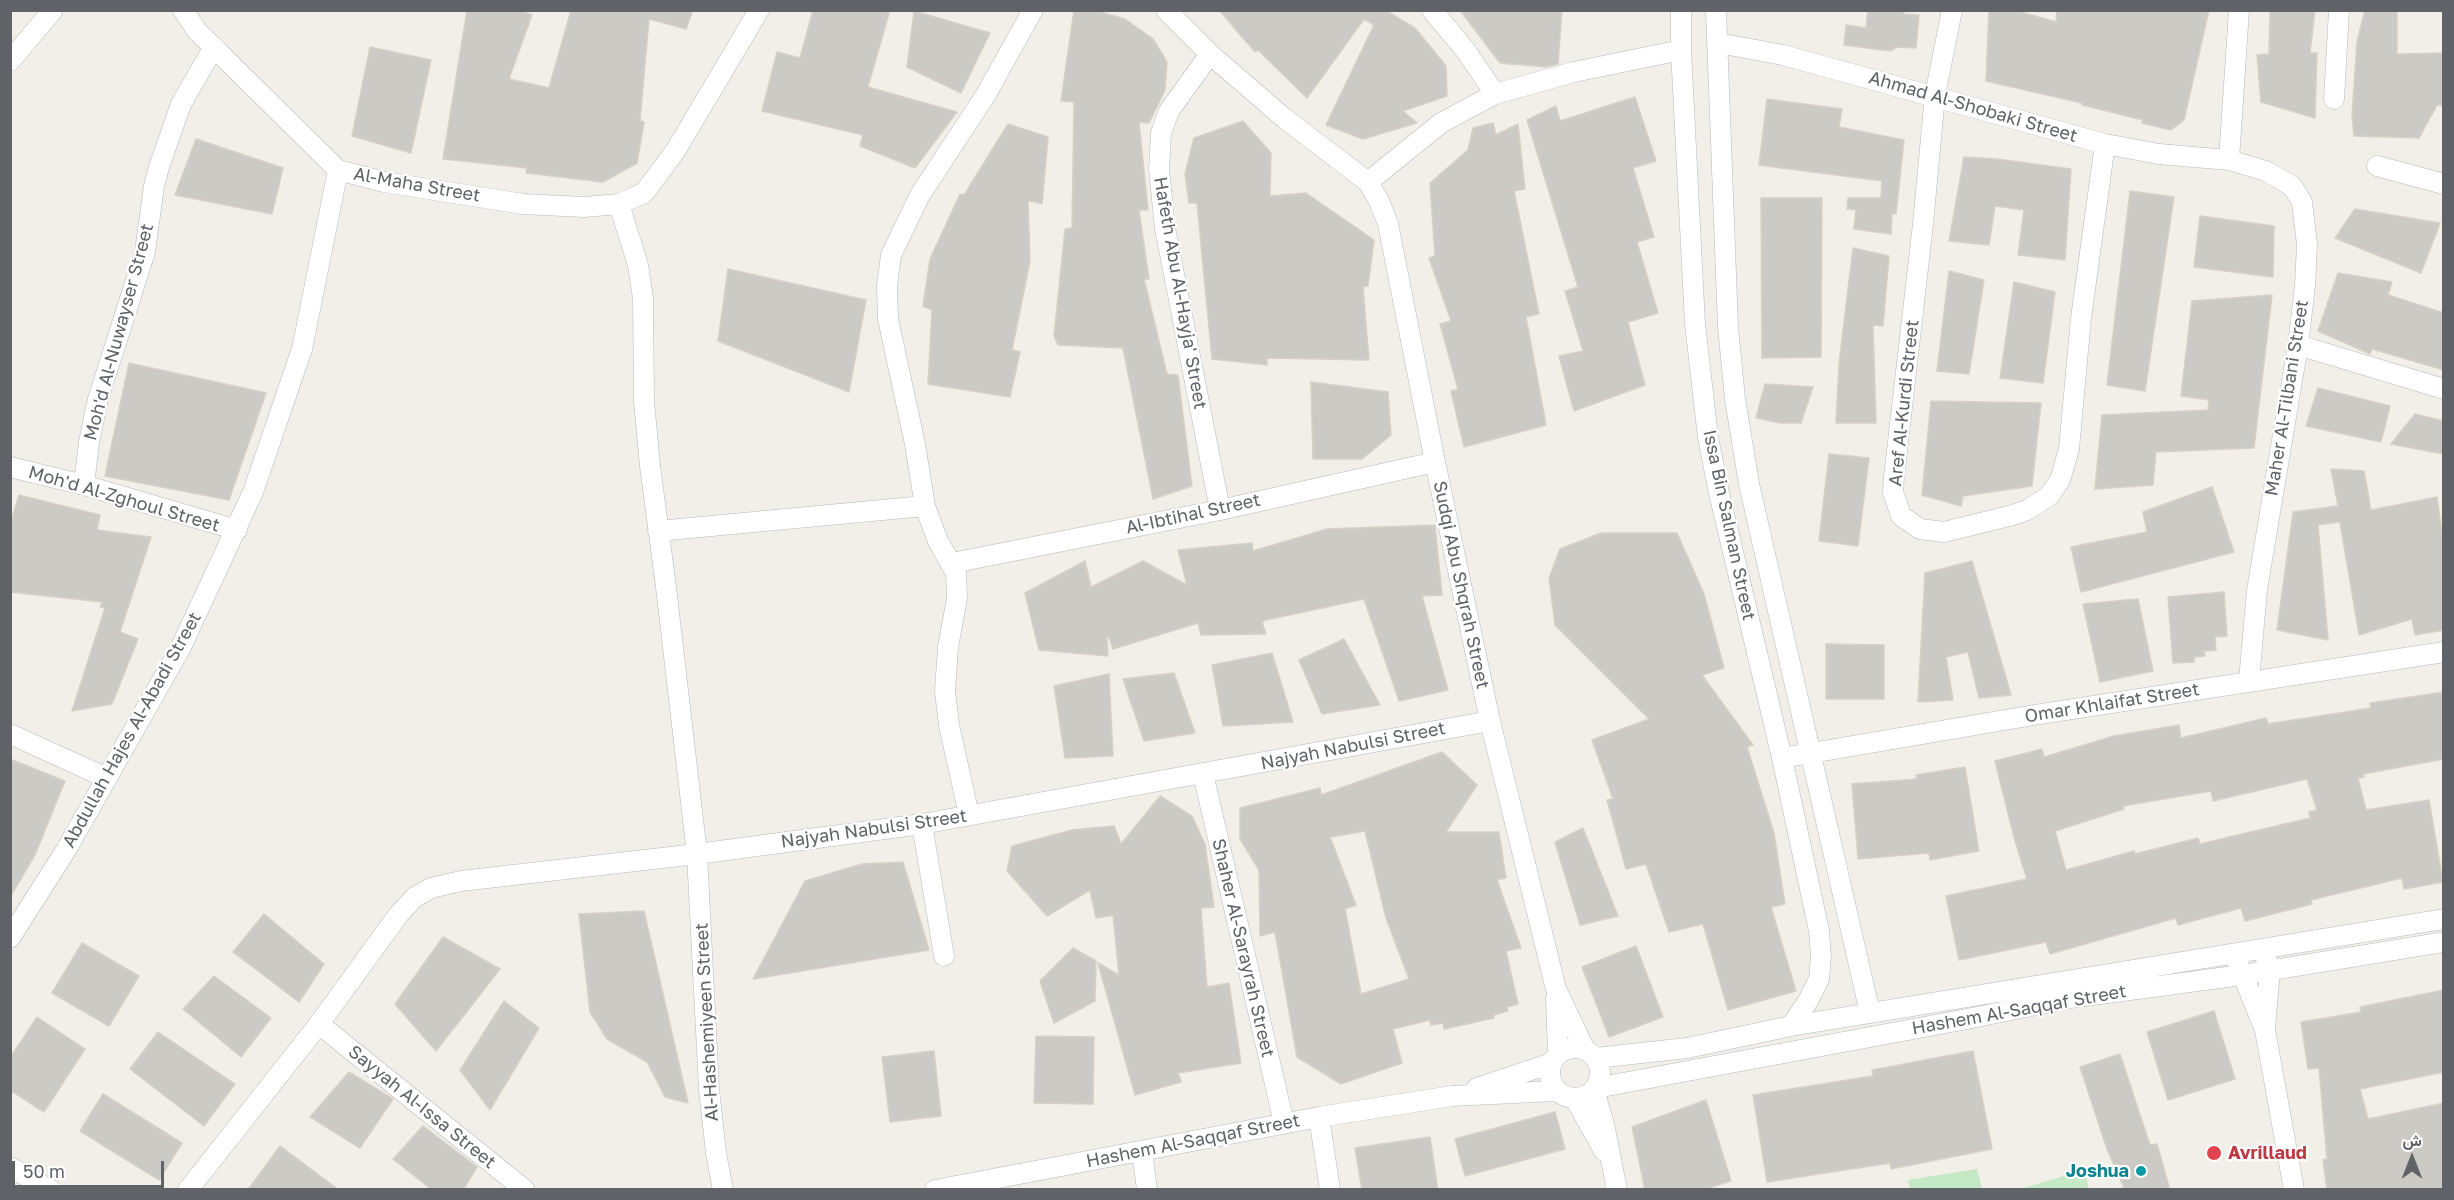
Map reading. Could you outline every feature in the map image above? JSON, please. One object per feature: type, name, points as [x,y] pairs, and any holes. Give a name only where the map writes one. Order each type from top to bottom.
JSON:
[{"type":"street","points":[[10,61],[53,10]]},
{"type":"street","name":"Al-Maha Street","points":[[183,10],[197,31],[338,170],[384,182],[523,204],[584,207],[619,204],[644,193],[676,150],[759,10]]},
{"type":"street","points":[[969,815],[949,725],[945,691],[948,647],[957,598],[956,573],[938,542],[925,506],[915,444],[888,319],[886,286],[891,255],[920,195],[985,96],[1033,10]]},
{"type":"street","points":[[1166,10],[1210,54],[1284,118],[1368,182],[1441,123],[1495,94],[1574,72],[1681,50]]},
{"type":"street","points":[[1432,10],[1466,51],[1495,94]]},
{"type":"street","name":"Issa Bin Salman Street","points":[[1681,10],[1681,50],[1694,296],[1700,376],[1710,448],[1782,758],[1819,931],[1821,956],[1819,979],[1808,1001],[1791,1026]]},
{"type":"street","name":"Issa Bin Salman Street","points":[[1716,10],[1727,298],[1735,399],[1749,484],[1870,1013]]},
{"type":"street","name":"Aref Al-Kurdi Street","points":[[1952,10],[1935,95],[1893,492],[1901,516],[1920,529],[1944,532],[2013,515],[2027,510],[2049,496],[2060,480],[2066,466],[2072,434],[2081,318],[2105,144]]},
{"type":"street","points":[[2229,160],[2239,10]]},
{"type":"street","points":[[2334,99],[2339,10]]},
{"type":"street","name":"Ahmad Al-Shobaki Street","points":[[1718,43],[1783,55],[1935,95],[2029,124],[2105,144],[2191,158],[2229,160]]},
{"type":"street","name":"Moh'd Al-Nuwayser Street","points":[[84,485],[89,442],[98,399],[147,244],[154,186],[181,105],[214,47]]},
{"type":"street","name":"Hafeth Abu Al-Hayja' Street","points":[[1210,54],[1169,111],[1161,133],[1159,170],[1165,228],[1220,510]]},
{"type":"street","name":"Maher Al-Tilbani Street","points":[[2229,160],[2266,171],[2292,186],[2302,202],[2307,244],[2298,345],[2257,590],[2249,681]]},
{"type":"street","points":[[2377,166],[2444,184]]},
{"type":"street","name":"Abdullah Hajes Al-Abadi Street","points":[[10,938],[66,850],[181,647],[209,584],[237,530],[268,453],[302,349],[338,170]]},
{"type":"street","name":"Sudqi Abu Shqrah Street","points":[[1368,182],[1379,201],[1388,225],[1490,721],[1556,990],[1590,1054]]},
{"type":"street","name":"Al-Hashemiyeen Street","points":[[619,204],[638,266],[643,298],[644,401],[697,854],[709,1089],[714,1143],[723,1190]]},
{"type":"street","points":[[1694,296],[1727,298]]},
{"type":"street","points":[[2298,345],[2444,389]]},
{"type":"street","name":"Al-Ibtihal Street","points":[[952,563],[1220,510],[1435,462]]},
{"type":"street","name":"Moh'd Al-Zghoul Street","points":[[10,467],[84,485],[237,530]]},
{"type":"street","points":[[658,531],[925,506]]},
{"type":"street","name":"Omar Khlaifat Street","points":[[1782,758],[2249,681],[2444,652]]},
{"type":"street","name":"Najyah Nabulsi Street","points":[[188,1190],[319,1024],[399,914],[415,897],[431,888],[476,879],[697,854],[922,824],[1490,721]]},
{"type":"street","points":[[10,734],[107,778]]},
{"type":"street","name":"Shaher Al-Sarayrah Street","points":[[1203,774],[1284,1123]]},
{"type":"street","points":[[922,824],[944,956]]},
{"type":"street","name":"Hashem Al-Saqqaf Street","points":[[1590,1054],[1687,1048],[1791,1026],[2444,919]]},
{"type":"street","name":"Hashem Al-Saqqaf Street","points":[[1595,1089],[2070,998],[2242,975],[2444,942]]},
{"type":"street","points":[[2263,948],[2270,970],[2265,1030]]},
{"type":"street","points":[[2235,952],[2265,1030],[2294,1190]]},
{"type":"street","name":"Sudqi Abu Shqrah Street","points":[[1555,1059],[1556,990]]},
{"type":"street","name":"Sayyah Al-Issa Street","points":[[319,1024],[525,1190]]},
{"type":"street","points":[[1595,1089],[1575,1099],[1565,1097],[1556,1091],[1549,1072],[1555,1059],[1566,1049],[1575,1048],[1590,1054],[1600,1073],[1595,1089],[1617,1190]]},
{"type":"street","name":"Hashem Al-Saqqaf Street","points":[[1452,1096],[1555,1059]]},
{"type":"street","name":"Hashem Al-Saqqaf Street","points":[[935,1190],[1318,1117],[1452,1096],[1556,1091]]},
{"type":"street","points":[[1575,1099],[1611,1161]]},
{"type":"street","points":[[1318,1117],[1330,1190]]},
{"type":"street","points":[[1142,1151],[1146,1190]]},
{"type":"street","points":[[10,1167],[51,1190]]},
{"type":"green space","points":[[1977,1169],[1982,1189],[1910,1189],[1908,1180]]},
{"type":"green space","points":[[2084,1170],[2089,1189],[2020,1189]]},
{"type":"building","points":[[467,10],[518,10],[532,15],[509,79],[549,88],[571,10],[693,10],[686,29],[649,19],[640,121],[644,122],[637,163],[603,182],[526,173],[527,168],[443,159]]},
{"type":"building","points":[[813,10],[890,10],[868,87],[957,112],[915,168],[860,146],[863,135],[762,111],[777,52],[800,58]]},
{"type":"building","points":[[1074,10],[1093,10],[1125,19],[1153,39],[1167,62],[1165,90],[1149,123],[1139,122],[1148,210],[1139,210],[1149,279],[1144,279],[1167,374],[1178,375],[1192,486],[1153,499],[1123,348],[1058,345],[1054,336],[1065,229],[1072,228],[1074,102],[1061,101]]},
{"type":"building","points":[[1219,10],[1385,10],[1415,28],[1446,66],[1447,96],[1403,111],[1417,123],[1363,139],[1326,125],[1374,25],[1364,19],[1307,98],[1258,50],[1255,52]]},
{"type":"building","points":[[1460,10],[1562,10],[1558,64],[1546,67],[1500,63]]},
{"type":"building","points":[[1868,10],[1904,10],[1904,14],[1919,15],[1916,48],[1897,47],[1890,51],[1844,45],[1846,25],[1866,28]]},
{"type":"building","points":[[1989,10],[2014,10],[2056,22],[2057,10],[2209,10],[2184,120],[2171,130],[2142,123],[2143,120],[2082,105],[2082,103],[1986,81]]},
{"type":"building","points":[[2270,10],[2315,10],[2310,53],[2317,53],[2315,118],[2261,102],[2257,55],[2269,54]]},
{"type":"building","points":[[2365,10],[2397,10],[2397,54],[2444,53],[2444,105],[2437,105],[2419,138],[2354,136],[2352,115],[2357,42]]},
{"type":"building","points":[[914,11],[990,33],[961,93],[907,67]]},
{"type":"building","points":[[370,47],[431,60],[411,153],[352,136]]},
{"type":"building","points":[[1635,97],[1656,161],[1633,168],[1654,237],[1637,242],[1658,313],[1628,322],[1645,385],[1574,411],[1559,356],[1583,351],[1565,291],[1578,287],[1527,120],[1556,106],[1560,121]]},
{"type":"building","points":[[1767,99],[1842,109],[1839,127],[1904,140],[1896,214],[1892,213],[1891,234],[1854,229],[1856,210],[1847,209],[1848,198],[1881,198],[1882,181],[1759,165]]},
{"type":"building","points":[[1243,121],[1271,153],[1270,196],[1306,193],[1374,240],[1368,286],[1363,287],[1369,360],[1267,358],[1267,365],[1212,359],[1197,203],[1189,203],[1185,174],[1194,138]]},
{"type":"building","points":[[1493,123],[1496,135],[1518,124],[1525,189],[1514,191],[1539,314],[1526,317],[1546,425],[1464,447],[1451,391],[1458,389],[1440,324],[1451,321],[1429,258],[1435,256],[1430,183],[1468,150],[1473,128]]},
{"type":"building","points":[[1008,124],[1048,137],[1042,204],[1028,200],[1030,261],[1012,350],[1020,352],[1010,397],[928,384],[932,310],[923,306],[930,259],[960,194],[964,195]]},
{"type":"building","points":[[196,139],[283,168],[272,214],[175,195]]},
{"type":"building","points":[[1964,157],[2071,169],[2065,260],[2018,255],[2024,210],[1995,206],[1989,245],[1949,241]]},
{"type":"building","points":[[2130,191],[2174,197],[2145,391],[2107,385]]},
{"type":"building","points":[[1761,198],[1822,198],[1821,357],[1762,358]]},
{"type":"building","points":[[2355,209],[2440,223],[2421,273],[2335,238]]},
{"type":"building","points":[[2200,216],[2274,226],[2273,277],[2194,267]]},
{"type":"building","points":[[1853,248],[1889,256],[1883,326],[1873,325],[1876,423],[1836,423],[1839,363]]},
{"type":"building","points":[[728,269],[866,300],[849,392],[718,341]]},
{"type":"building","points":[[1949,271],[1984,280],[1969,374],[1937,371]]},
{"type":"building","points":[[2338,273],[2392,282],[2388,295],[2444,313],[2444,370],[2372,349],[2370,354],[2318,331]]},
{"type":"building","points":[[2014,282],[2055,292],[2043,383],[2000,378]]},
{"type":"building","points":[[2272,295],[2254,448],[2156,452],[2153,485],[2095,489],[2102,415],[2208,410],[2209,400],[2181,396],[2192,301]]},
{"type":"building","points":[[129,363],[266,393],[229,500],[105,476]]},
{"type":"building","points":[[1311,382],[1388,392],[1391,435],[1362,459],[1313,459]]},
{"type":"building","points":[[1765,384],[1813,387],[1801,423],[1780,423],[1756,418]]},
{"type":"building","points":[[2318,388],[2390,406],[2381,442],[2306,426]]},
{"type":"building","points":[[1931,401],[2041,403],[2032,486],[1963,496],[1961,506],[1922,495]]},
{"type":"building","points":[[2415,414],[2444,421],[2444,454],[2391,444]]},
{"type":"building","points":[[1829,454],[1869,458],[1858,546],[1819,541]]},
{"type":"building","points":[[2331,469],[2364,471],[2371,510],[2437,497],[2444,548],[2444,630],[2415,635],[2412,619],[2359,635],[2340,522],[2318,525],[2328,640],[2277,630],[2293,512],[2338,506]]},
{"type":"building","points":[[2212,487],[2234,552],[2081,592],[2071,547],[2147,532],[2143,512]]},
{"type":"building","points":[[19,495],[100,515],[97,530],[151,537],[120,632],[138,639],[112,704],[72,711],[105,608],[100,607],[102,602],[10,592],[10,525]]},
{"type":"building","points":[[1435,525],[1442,595],[1422,596],[1448,690],[1399,701],[1364,599],[1266,620],[1262,622],[1266,634],[1201,635],[1198,623],[1113,649],[1107,637],[1108,656],[1039,650],[1025,593],[1085,561],[1091,587],[1143,561],[1187,585],[1178,550],[1252,543],[1253,551],[1327,529]]},
{"type":"building","points":[[1601,533],[1677,533],[1704,594],[1724,668],[1702,675],[1753,745],[1747,747],[1774,833],[1785,904],[1771,907],[1796,991],[1728,1010],[1703,924],[1669,932],[1646,864],[1626,869],[1607,800],[1613,799],[1592,740],[1649,719],[1555,625],[1549,578],[1560,549]]},
{"type":"building","points":[[1972,561],[2011,695],[1979,698],[1968,652],[1946,657],[1953,700],[1918,702],[1925,573]]},
{"type":"building","points":[[2224,592],[2227,636],[2215,637],[2216,650],[2204,651],[2205,656],[2194,657],[2194,662],[2173,663],[2168,597]]},
{"type":"building","points":[[2138,599],[2153,671],[2100,682],[2083,604]]},
{"type":"building","points":[[1344,639],[1380,705],[1322,714],[1299,660]]},
{"type":"building","points":[[1826,644],[1884,645],[1884,699],[1826,699]]},
{"type":"building","points":[[1272,653],[1293,722],[1223,726],[1212,665]]},
{"type":"building","points":[[1174,673],[1195,733],[1144,741],[1123,679]]},
{"type":"building","points":[[1109,674],[1113,756],[1065,758],[1054,686]]},
{"type":"building","points":[[2444,692],[2444,759],[2363,774],[2364,777],[2358,778],[2366,810],[2429,800],[2443,882],[2404,889],[2402,878],[2311,900],[2312,904],[2245,921],[2241,908],[2178,925],[2176,918],[2050,954],[2046,942],[1959,960],[1946,896],[2027,879],[1995,761],[2042,749],[2044,757],[2114,736],[2179,725],[2181,738],[2266,718],[2268,724],[2371,708],[2370,703]],"holes":[[[2307,779],[2317,810],[2309,812],[2310,818],[2200,844],[2198,838],[2135,854],[2134,851],[2066,870],[2055,831],[2124,809],[2123,806],[2211,791],[2213,801]]]},
{"type":"building","points":[[1442,752],[1477,785],[1446,832],[1499,832],[1506,878],[1497,880],[1521,948],[1506,951],[1518,1004],[1507,1007],[1508,1011],[1494,1015],[1494,1018],[1444,1029],[1443,1023],[1431,1025],[1430,1020],[1393,1029],[1402,1063],[1341,1084],[1297,1057],[1275,932],[1260,936],[1259,870],[1240,839],[1240,808],[1320,788],[1321,795]],"holes":[[[1365,831],[1386,918],[1409,979],[1361,994],[1345,909],[1356,905],[1330,837]]]},
{"type":"building","points":[[10,759],[65,781],[35,855],[10,897]]},
{"type":"building","points":[[1965,767],[1979,851],[1930,860],[1929,853],[1858,859],[1852,784],[1917,779],[1916,775]]},
{"type":"building","points":[[1160,796],[1192,816],[1205,844],[1214,907],[1201,908],[1207,987],[1229,983],[1241,1063],[1178,1073],[1181,1082],[1135,1095],[1098,963],[1119,975],[1113,915],[1096,918],[1090,890],[1047,916],[1007,871],[1012,846],[1072,830],[1114,826],[1121,844]]},
{"type":"building","points":[[1583,828],[1618,916],[1580,925],[1555,842]]},
{"type":"building","points":[[903,862],[929,950],[753,979],[805,881],[862,864]]},
{"type":"building","points":[[644,911],[688,1103],[665,1097],[647,1062],[607,1039],[590,1012],[579,914]]},
{"type":"building","points":[[264,914],[324,964],[299,1002],[233,952]]},
{"type":"building","points":[[443,937],[500,969],[436,1051],[395,1004]]},
{"type":"building","points":[[82,943],[139,976],[109,1026],[52,993]]},
{"type":"building","points":[[1636,946],[1663,1017],[1609,1037],[1582,967]]},
{"type":"building","points":[[1073,948],[1096,961],[1095,1001],[1054,1023],[1040,981]]},
{"type":"building","points":[[214,976],[271,1018],[241,1057],[183,1009]]},
{"type":"building","points":[[2444,990],[2444,1072],[2360,1089],[2368,1119],[2444,1103],[2444,1190],[2327,1190],[2323,1160],[2327,1159],[2319,1068],[2308,1069],[2301,1022],[2361,1012],[2360,1007]]},
{"type":"building","points":[[504,1001],[539,1028],[490,1110],[460,1070]]},
{"type":"building","points":[[2214,1011],[2235,1079],[2168,1100],[2147,1032]]},
{"type":"building","points":[[37,1017],[85,1049],[44,1112],[10,1090],[10,1058]]},
{"type":"building","points":[[158,1032],[235,1084],[204,1126],[130,1069]]},
{"type":"building","points":[[1036,1036],[1094,1037],[1093,1104],[1034,1103]]},
{"type":"building","points":[[934,1051],[941,1116],[890,1122],[882,1057]]},
{"type":"building","points":[[1973,1051],[1992,1149],[1891,1169],[1890,1163],[1767,1182],[1753,1095],[1873,1076],[1872,1070]]},
{"type":"building","points":[[2120,1054],[2150,1145],[2157,1144],[2170,1190],[2125,1190],[2107,1149],[2080,1067]]},
{"type":"building","points":[[349,1072],[393,1099],[360,1148],[310,1117]]},
{"type":"building","points":[[103,1094],[182,1143],[159,1180],[80,1131]]},
{"type":"building","points":[[1706,1100],[1731,1181],[1702,1190],[1645,1190],[1632,1127]]},
{"type":"building","points":[[1555,1112],[1565,1149],[1465,1176],[1455,1139]]},
{"type":"building","points":[[423,1126],[477,1167],[463,1190],[432,1190],[393,1159]]},
{"type":"building","points":[[1430,1137],[1438,1190],[1362,1190],[1355,1148]]},
{"type":"building","points":[[280,1146],[339,1190],[248,1190]]},
{"type":"place","name":"Avrillaud","points":[[2214,1153]]},
{"type":"place","name":"Joshua","points":[[2141,1171]]}]
